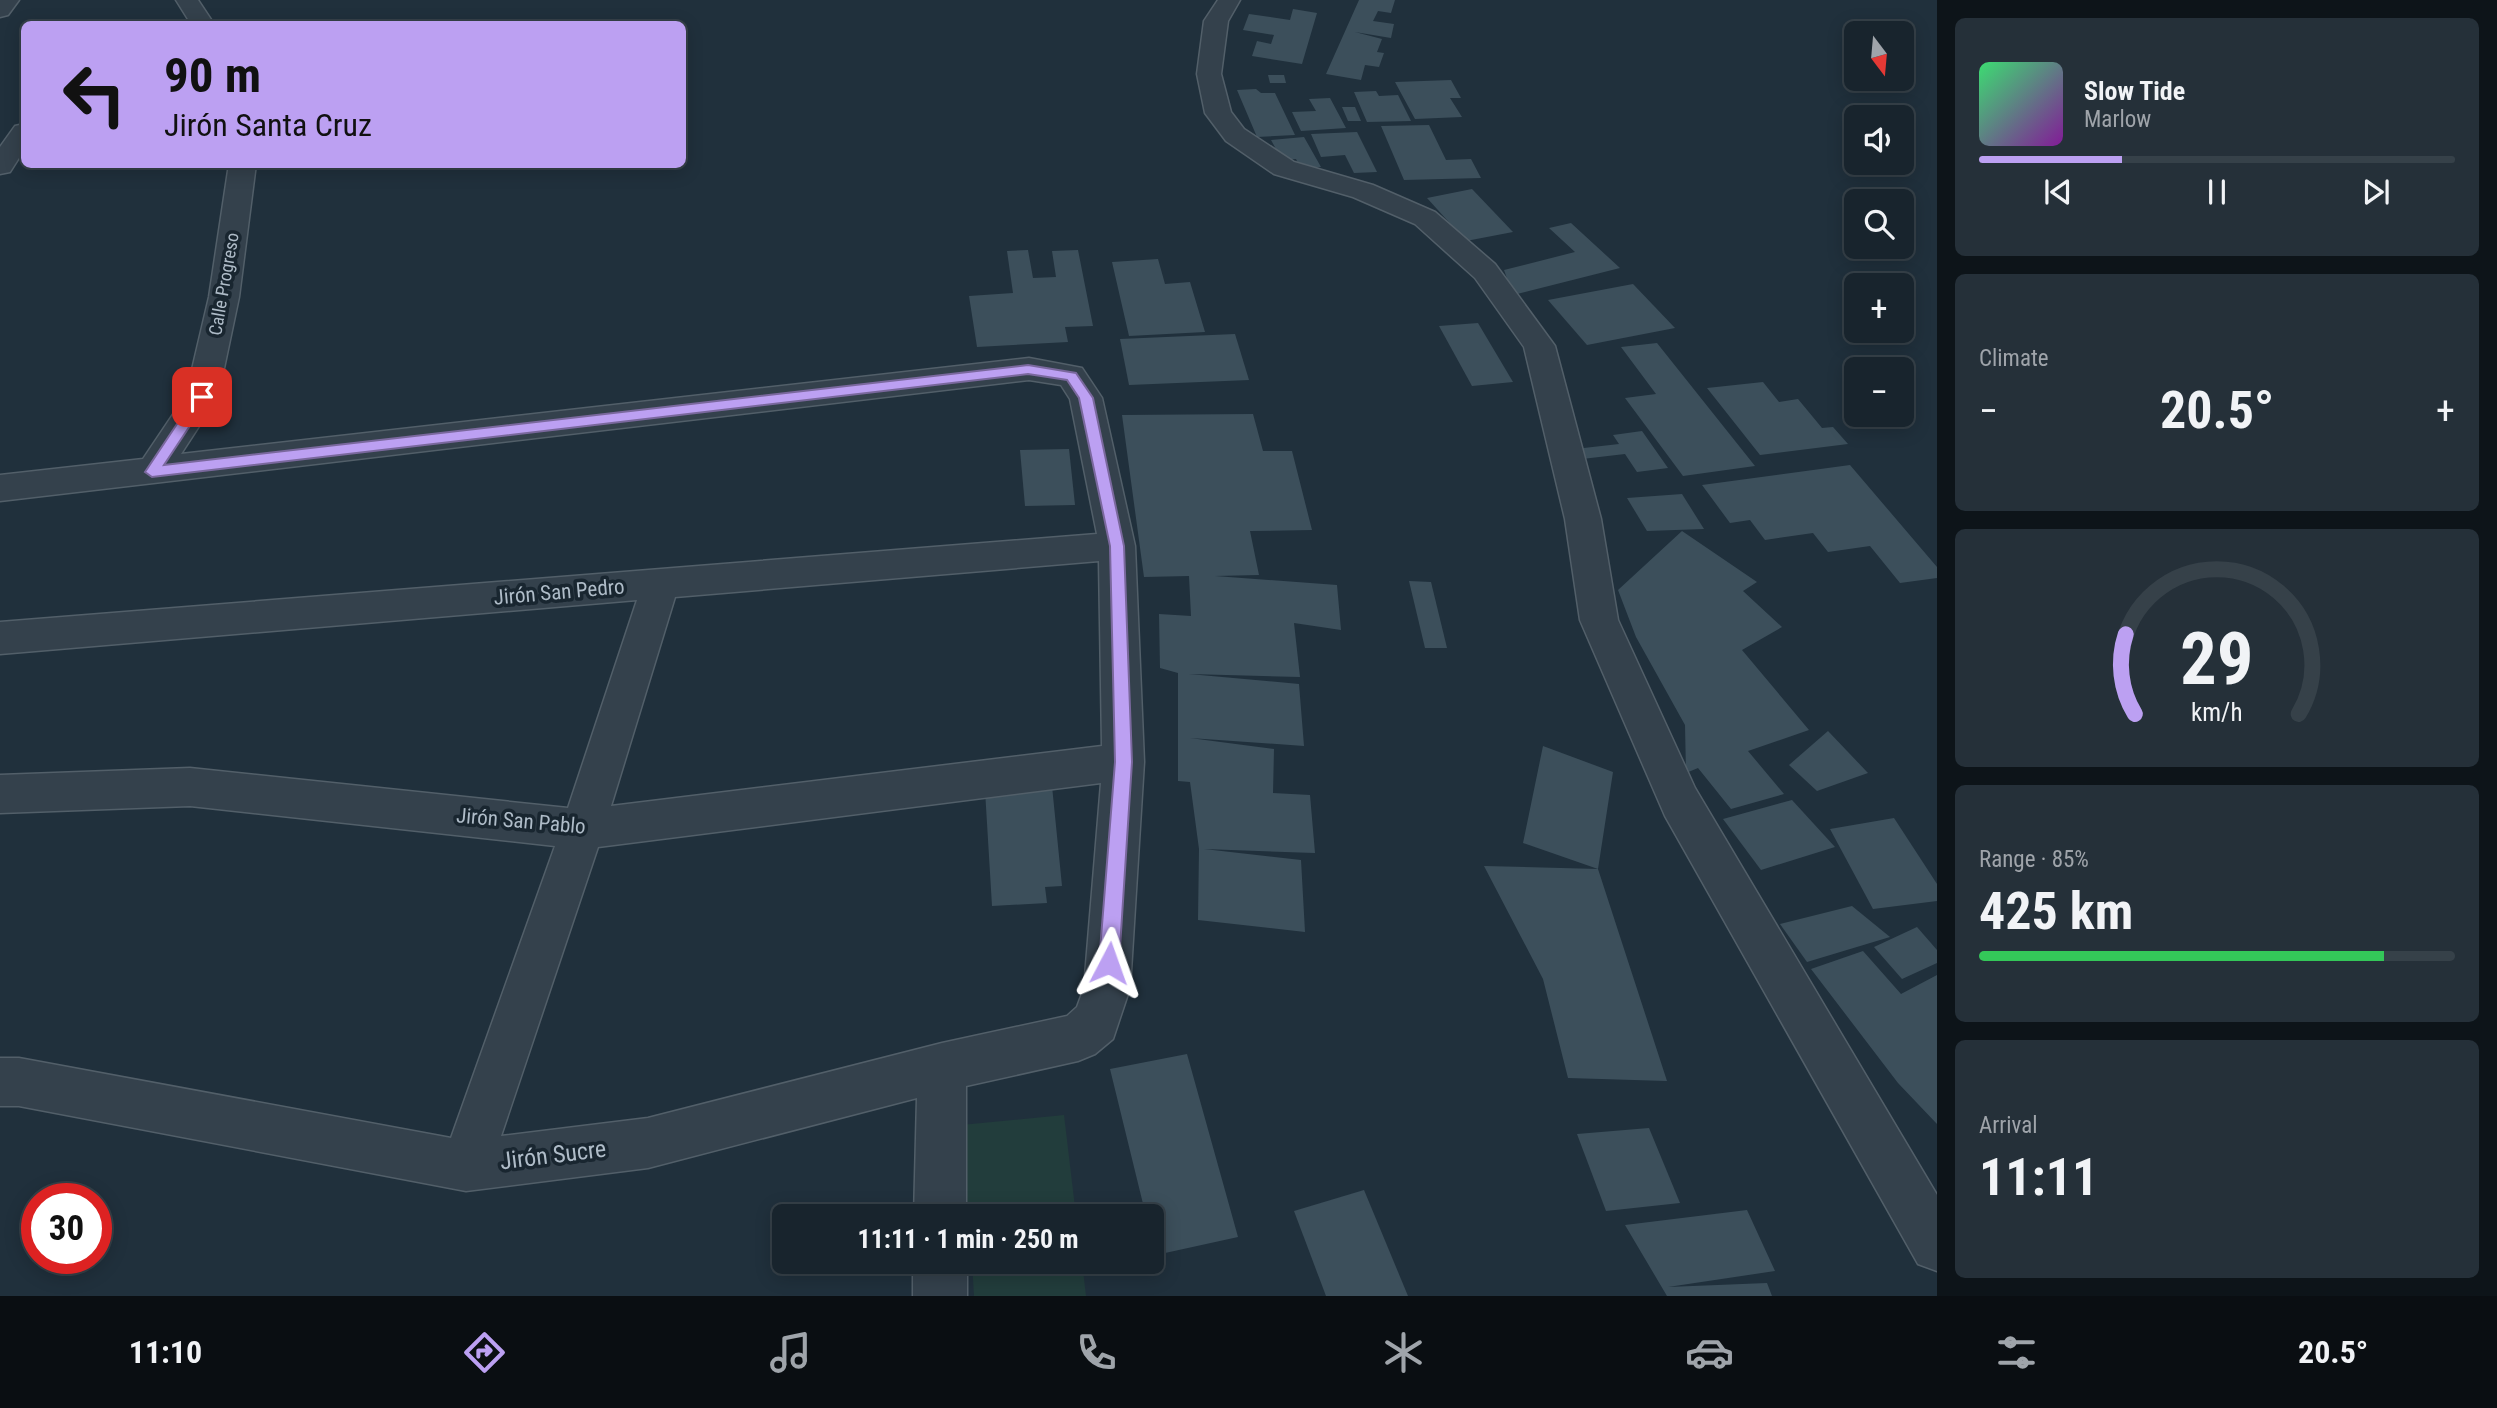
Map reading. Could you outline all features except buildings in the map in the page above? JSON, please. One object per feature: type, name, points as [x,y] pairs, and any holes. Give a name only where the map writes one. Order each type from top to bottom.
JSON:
[{"type":"street","points":[[0,10],[8,0]]},
{"type":"street","points":[[187,0],[200,21]]},
{"type":"street","points":[[1229,0],[1216,21],[1210,42],[1209,74],[1219,113],[1235,135],[1284,168],[1363,191],[1425,218],[1485,271],[1539,346],[1583,519],[1600,620],[1680,802],[1937,1245]]},
{"type":"street","points":[[0,166],[21,136]]},
{"type":"street","name":"Calle Progreso","points":[[152,472],[202,397],[224,297],[242,168]]},
{"type":"street","points":[[0,488],[1028,369],[1071,376],[1086,398],[1117,546],[1123,762]]},
{"type":"street","name":"Jirón San Pedro","points":[[0,638],[1117,546]]},
{"type":"street","points":[[466,1166],[582,830],[661,584]]},
{"type":"street","name":"Jirón San Pablo","points":[[0,793],[190,788],[582,830],[1123,762]]},
{"type":"street","name":"Jirón Sucre","points":[[0,1082],[19,1082],[466,1166],[648,1143],[942,1067],[1078,1037],[1096,1022],[1107,988],[1123,762]]},
{"type":"street","points":[[940,1204],[942,1067]]},
{"type":"street","points":[[940,1274],[940,1296]]},
{"type":"green space","points":[[1064,1115],[1075,1204],[967,1204],[961,1125]]},
{"type":"green space","points":[[973,1274],[1083,1274],[1086,1296],[974,1296]]},
{"type":"route","points":[[202,397],[152,472],[1028,369],[1071,376],[1086,398],[1117,546],[1123,762],[1109,963]]}]
